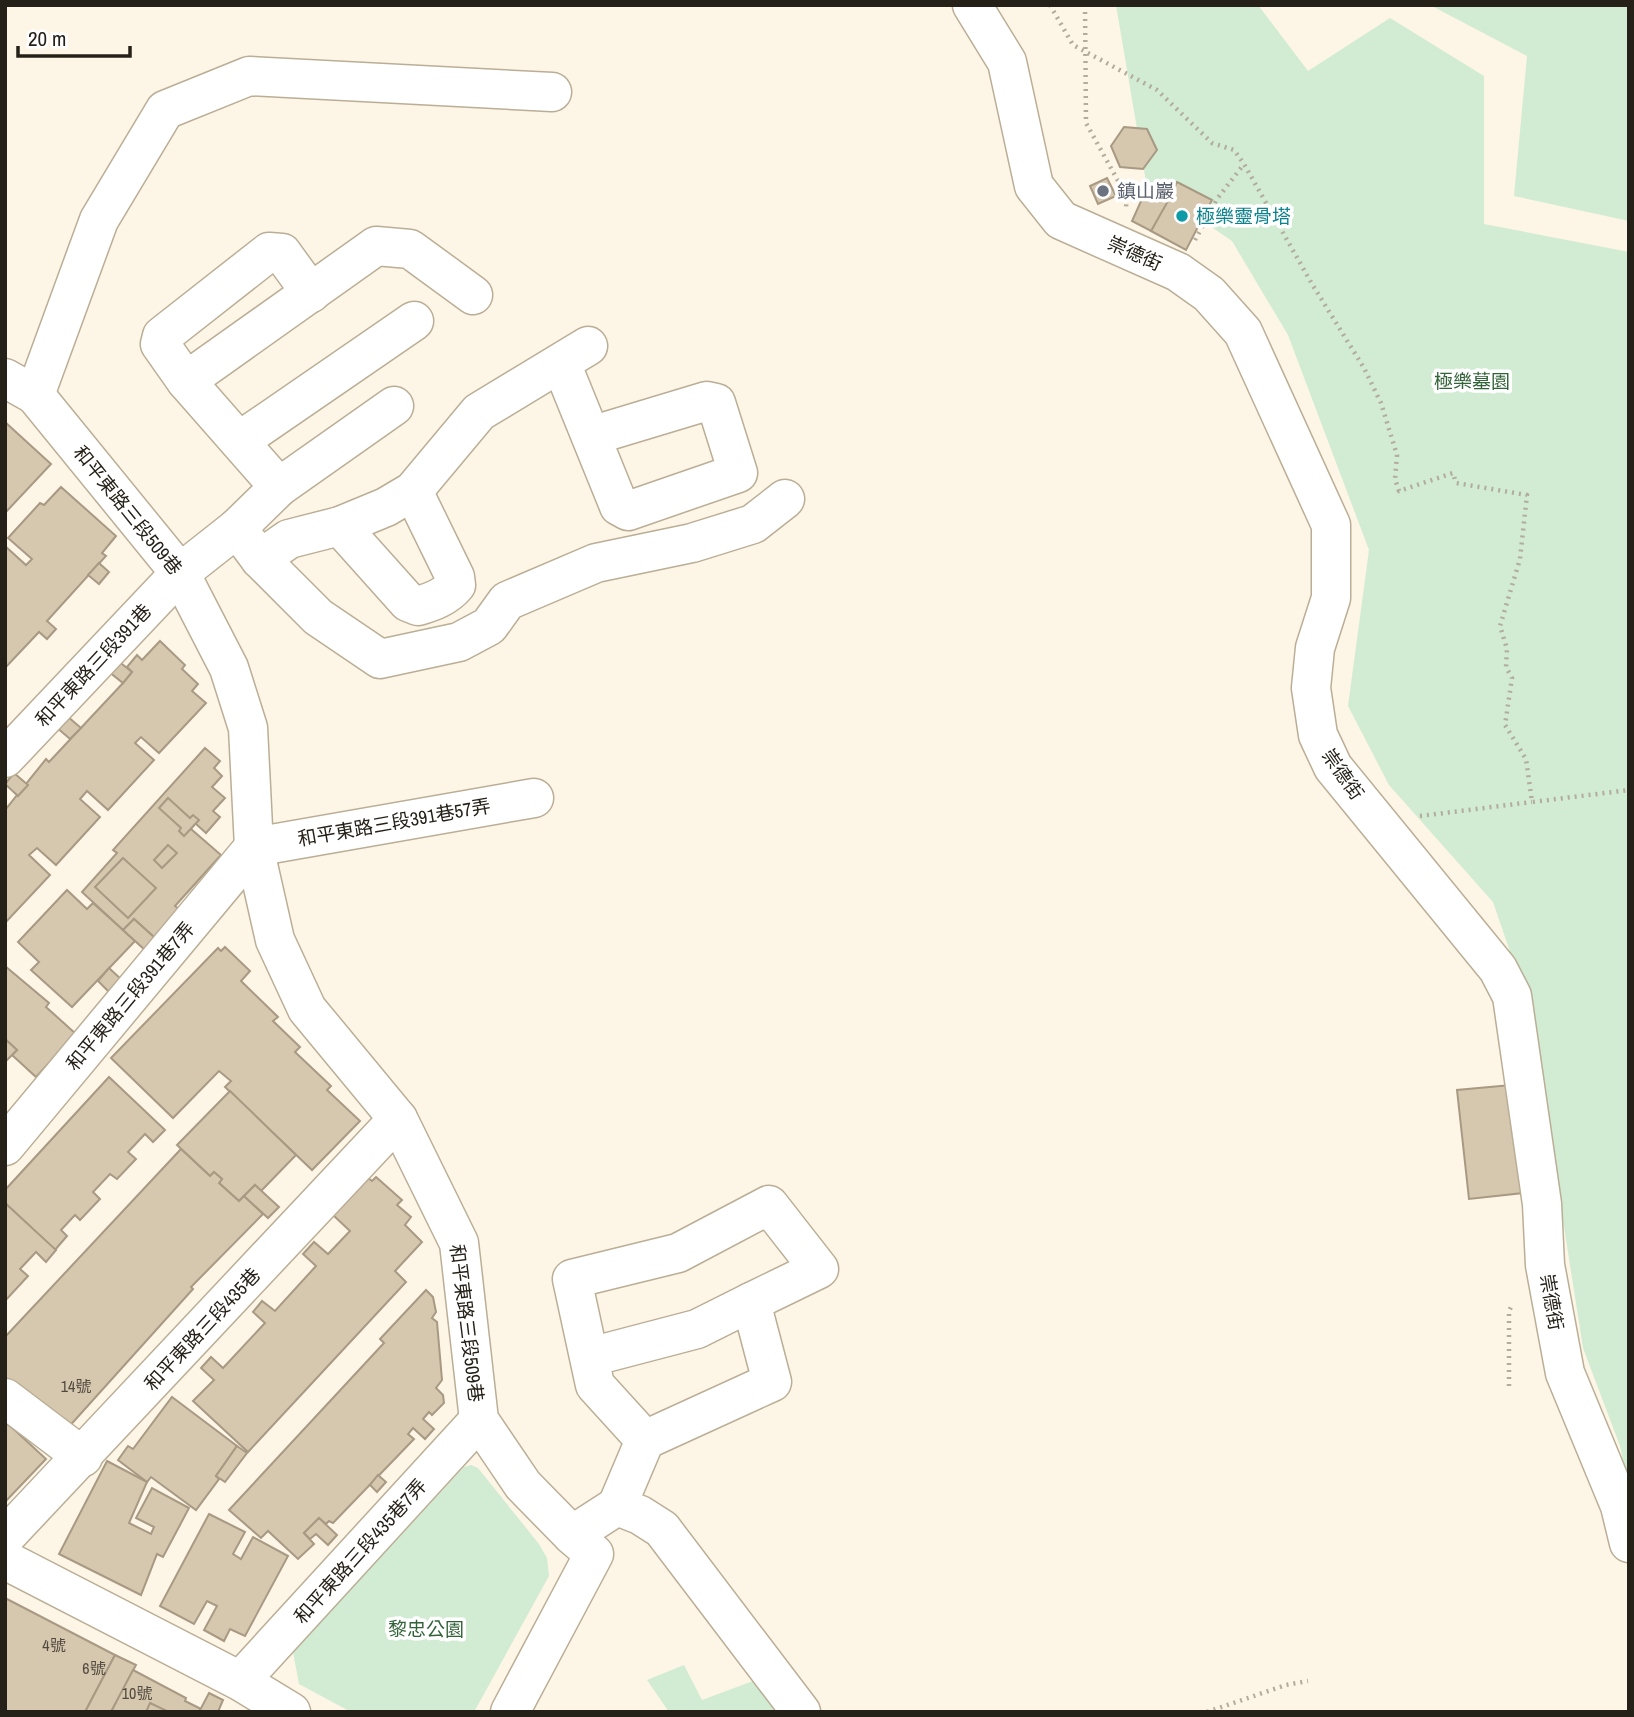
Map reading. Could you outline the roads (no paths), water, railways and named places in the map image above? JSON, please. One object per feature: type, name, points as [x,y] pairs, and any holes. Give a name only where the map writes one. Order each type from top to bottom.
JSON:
[{"type":"street","name":"崇德街","points":[[972,5],[1007,62],[1034,186],[1061,220],[1178,272],[1209,294],[1243,332],[1331,525],[1331,598],[1315,648],[1311,688],[1318,735],[1333,767],[1498,969],[1512,996],[1542,1204],[1545,1265],[1564,1373],[1620,1506],[1629,1543]]},
{"type":"street","points":[[20,386],[99,220],[165,110],[249,76],[552,92]]},
{"type":"street","points":[[187,381],[376,246],[410,249],[473,295]]},
{"type":"street","points":[[279,487],[162,351],[162,336],[269,252],[282,253],[311,293]]},
{"type":"street","points":[[241,440],[414,321]]},
{"type":"street","points":[[260,559],[289,538],[340,526],[386,507],[413,491],[479,412],[575,354],[591,436]]},
{"type":"street","name":"和平東路三段509巷","points":[[20,386],[180,573],[229,668],[248,728],[254,847],[275,940],[307,1009],[398,1119],[459,1243],[479,1420],[523,1485],[594,1554],[510,1712]]},
{"type":"street","points":[[180,573],[237,527],[279,487],[394,406]]},
{"type":"street","points":[[340,526],[408,602],[418,607],[433,602],[450,592],[456,585],[455,578],[413,491]]},
{"type":"street","points":[[237,527],[260,559],[317,617],[380,659],[459,642],[489,625],[507,601],[596,563],[691,543],[753,524],[785,499]]},
{"type":"street","name":"和平東路三段391巷","points":[[5,758],[180,573]]},
{"type":"street","name":"和平東路三段391巷57弄","points":[[254,847],[534,798]]},
{"type":"street","name":"和平東路三段391巷7弄","points":[[5,1146],[17,1106],[254,847]]},
{"type":"street","name":"和平東路三段435巷","points":[[5,1537],[398,1119]]},
{"type":"street","points":[[590,1357],[697,1329],[819,1269],[769,1205],[678,1253],[572,1279],[595,1385],[645,1440]]},
{"type":"street","points":[[572,1535],[617,1506],[645,1440],[772,1382],[751,1303]]},
{"type":"street","points":[[5,1398],[83,1457]]},
{"type":"street","name":"和平東路三段435巷7弄","points":[[240,1681],[479,1420]]},
{"type":"street","points":[[617,1506],[640,1515],[662,1529],[801,1712]]},
{"type":"street","points":[[5,1560],[240,1681],[291,1712]]},
{"type":"place","name":"鎮山巖","points":[[1103,191]]},
{"type":"place","name":"極樂靈骨塔","points":[[1182,216]]},
{"type":"park label","name":"極樂墓園","points":[[1472,381]]},
{"type":"park label","name":"黎忠公園","points":[[426,1629]]}]
